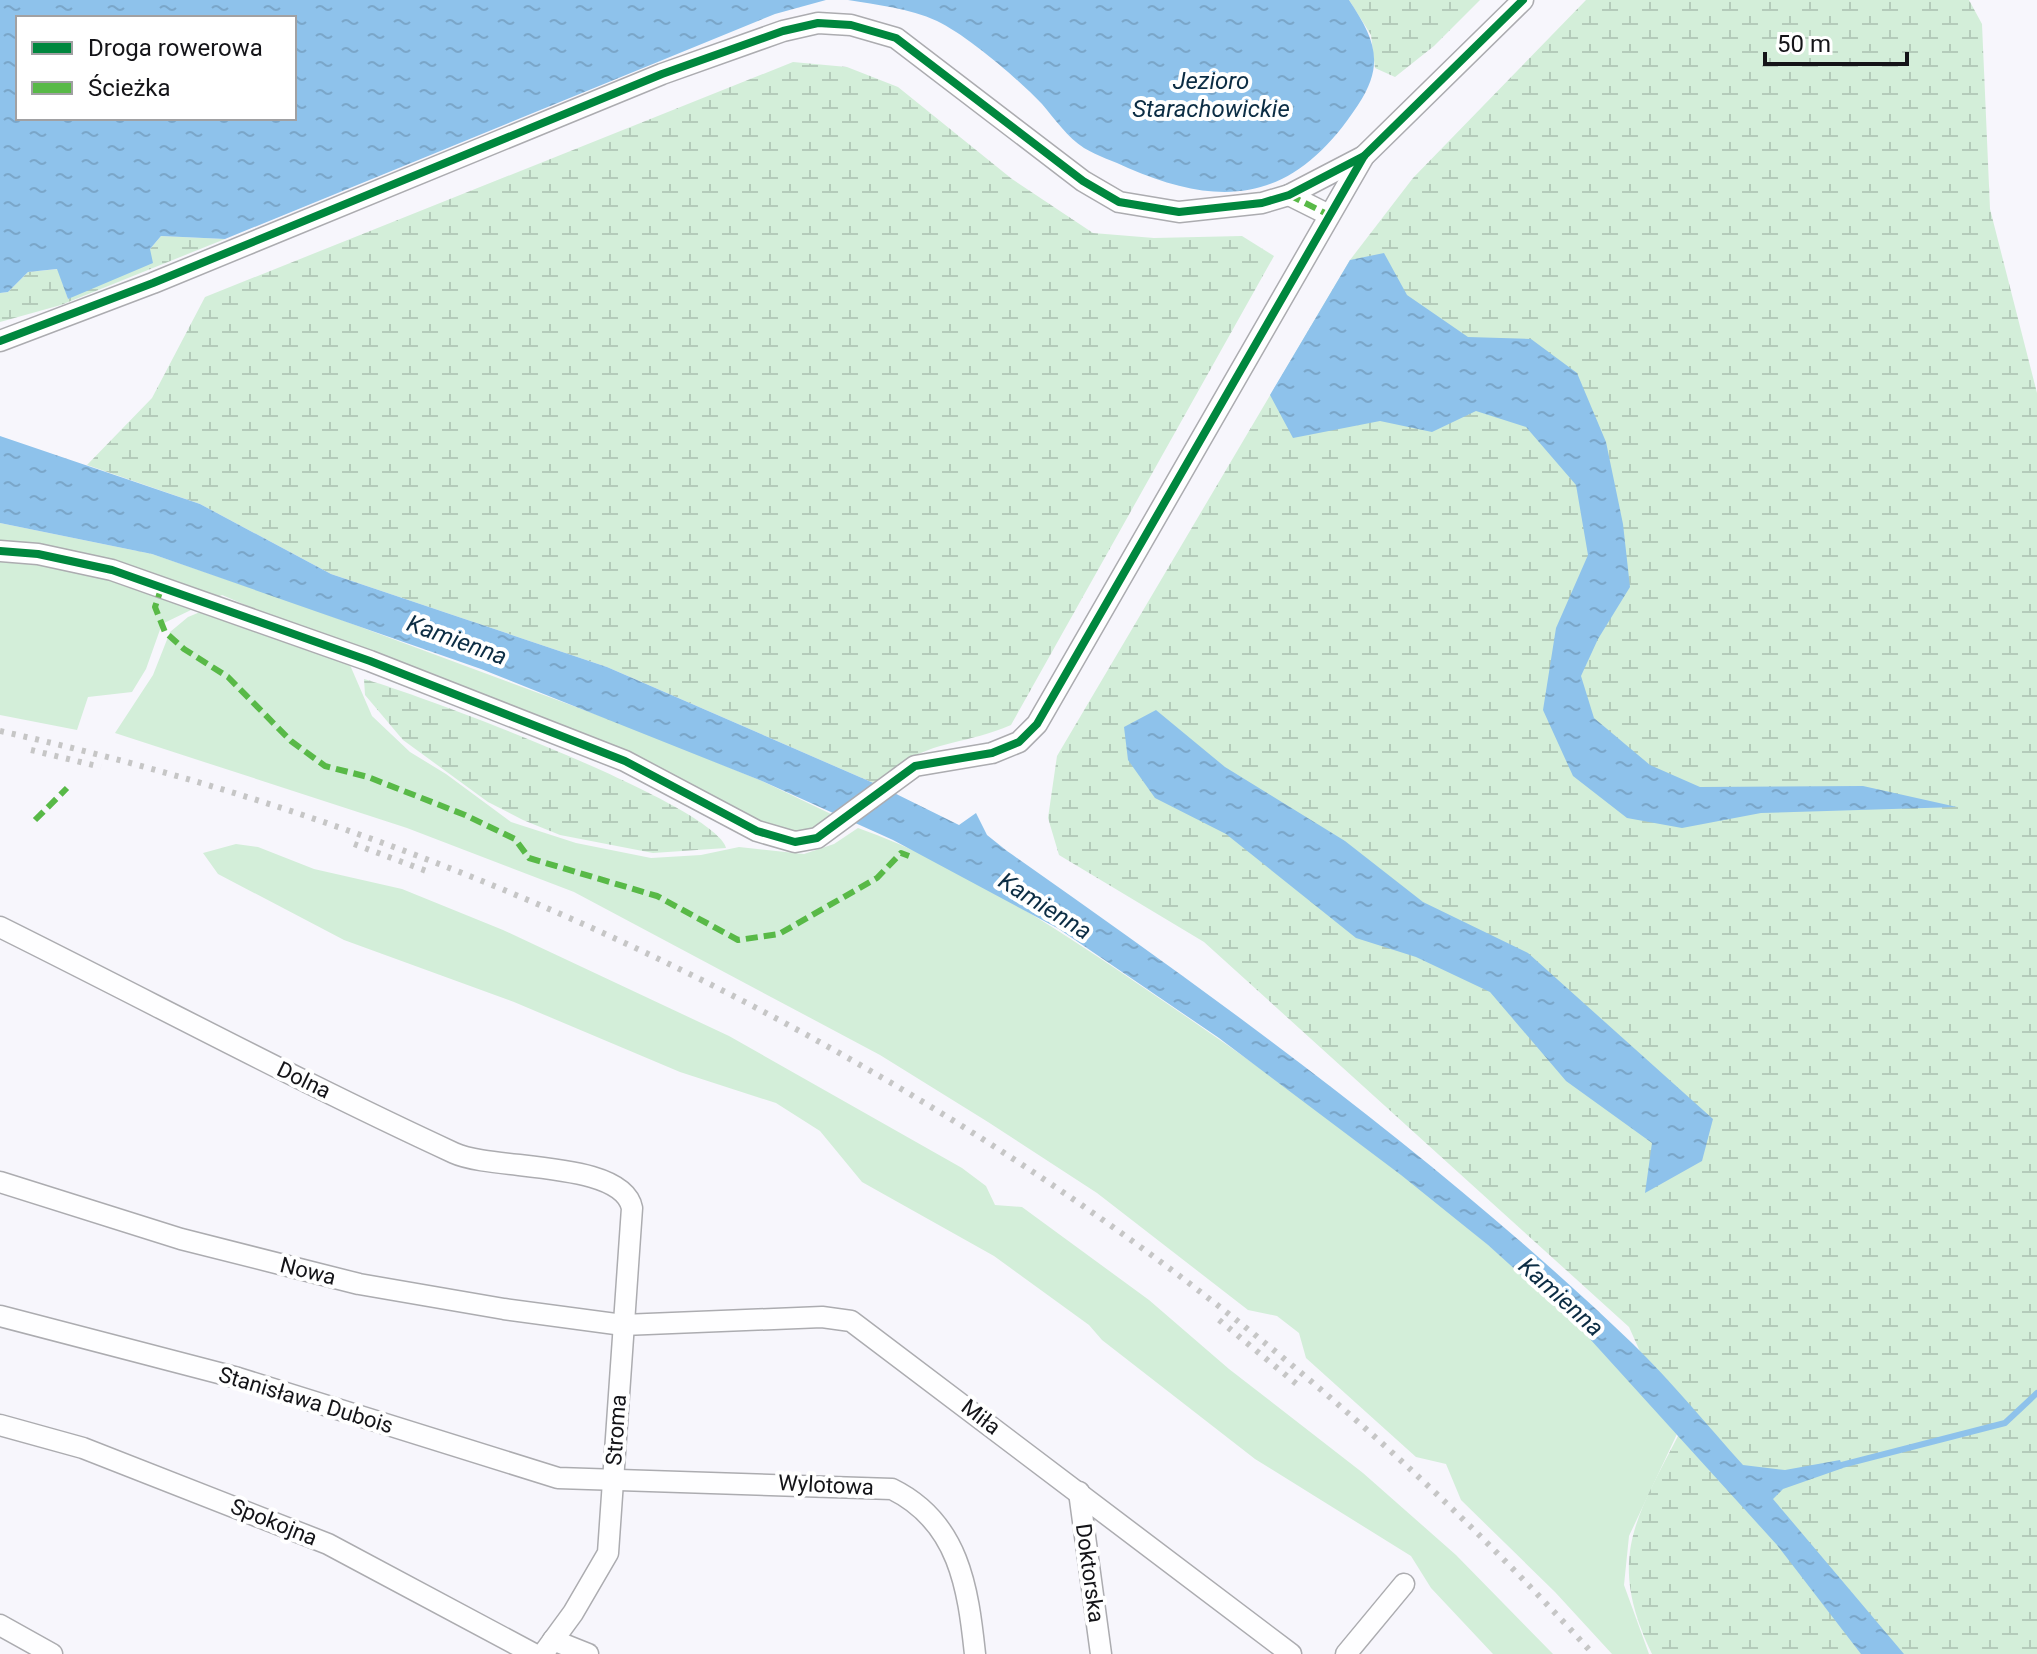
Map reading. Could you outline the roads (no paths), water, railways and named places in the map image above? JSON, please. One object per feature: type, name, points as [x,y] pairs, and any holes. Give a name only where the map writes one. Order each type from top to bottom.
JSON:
[{"type":"street","points":[[0,551],[38,554],[112,570],[370,661],[625,761],[757,831],[795,842],[817,838],[915,766],[992,753],[1019,742],[1037,724],[1364,156],[1523,0]]},
{"type":"street","points":[[0,341],[113,300],[662,74],[783,31],[818,23],[851,25],[896,38],[1083,181],[1119,202],[1179,212],[1225,210],[1289,195],[1364,156]]},
{"type":"street","points":[[1289,195],[1329,215]]},
{"type":"street","name":"Dolna","points":[[0,927],[457,1154],[603,1179],[623,1190]]},
{"type":"street","name":"Nowa","points":[[0,1182],[181,1239],[359,1284],[623,1325]]},
{"type":"street","name":"Stroma","points":[[548,1647],[602,1568],[608,1553],[632,1208],[623,1190]]},
{"type":"street","name":"Stanisława Dubois","points":[[0,1316],[238,1378],[558,1478],[612,1481]]},
{"type":"street","name":"Miła","points":[[623,1325],[822,1317],[851,1321],[1291,1654]]},
{"type":"street","name":"Spokojna","points":[[0,1425],[83,1448],[315,1538],[534,1654]]},
{"type":"street","name":"Wylotowa","points":[[612,1481],[731,1481],[892,1489],[917,1506],[960,1562],[968,1590],[975,1654]]},
{"type":"street","name":"Doktorska","points":[[1079,1492],[1101,1654]]},
{"type":"street","points":[[1346,1654],[1404,1584]]},
{"type":"street","points":[[0,1625],[52,1654]]},
{"type":"street","points":[[548,1647],[588,1654]]},
{"type":"water","points":[[0,0],[826,0],[775,14],[225,239],[161,236],[150,249],[153,263],[68,299],[57,269],[28,272],[8,292],[0,293]]},
{"type":"water","name":"Jezioro Starachowickie","points":[[848,0],[1349,0],[1370,39],[1374,63],[1367,90],[1358,105],[1335,136],[1311,160],[1285,177],[1258,188],[1229,192],[1198,190],[1164,182],[1084,148],[1006,70],[937,21],[904,10]]},
{"type":"water","points":[[1384,253],[1407,295],[1468,337],[1531,339],[1577,373],[1606,442],[1623,524],[1630,587],[1598,639],[1581,676],[1594,718],[1650,765],[1700,787],[1863,786],[1957,807],[1761,813],[1682,828],[1627,818],[1573,776],[1543,710],[1556,628],[1588,555],[1576,485],[1526,427],[1476,411],[1432,432],[1380,421],[1293,438],[1270,395],[1350,260]]},
{"type":"water","name":"Kamienna","points":[[0,436],[200,504],[331,574],[607,667],[878,785],[959,825],[976,813],[987,835],[1007,851],[1250,1025],[1484,1210],[1633,1344],[1743,1465],[1785,1470],[1840,1460],[1843,1468],[1783,1489],[1773,1499],[1904,1654],[1861,1654],[1777,1545],[1580,1328],[1488,1245],[1401,1175],[1219,1038],[1059,929],[893,840],[762,781],[481,669],[152,554],[0,523]]},
{"type":"water","points":[[1156,710],[1225,767],[1345,841],[1423,902],[1528,953],[1713,1119],[1702,1161],[1645,1193],[1652,1143],[1566,1081],[1490,992],[1416,957],[1356,938],[1226,834],[1155,798],[1128,760],[1124,727]]},
{"type":"waterway","points":[[1834,1467],[2005,1423],[2037,1393]]},
{"type":"railway","points":[[0,731],[227,791],[448,867],[662,960],[868,1070],[1065,1194],[1253,1333],[1429,1487],[1593,1654]]},
{"type":"railway","points":[[31,750],[101,767]]},
{"type":"railway","points":[[354,844],[429,872]]},
{"type":"railway","points":[[1219,1320],[1299,1386]]}]
